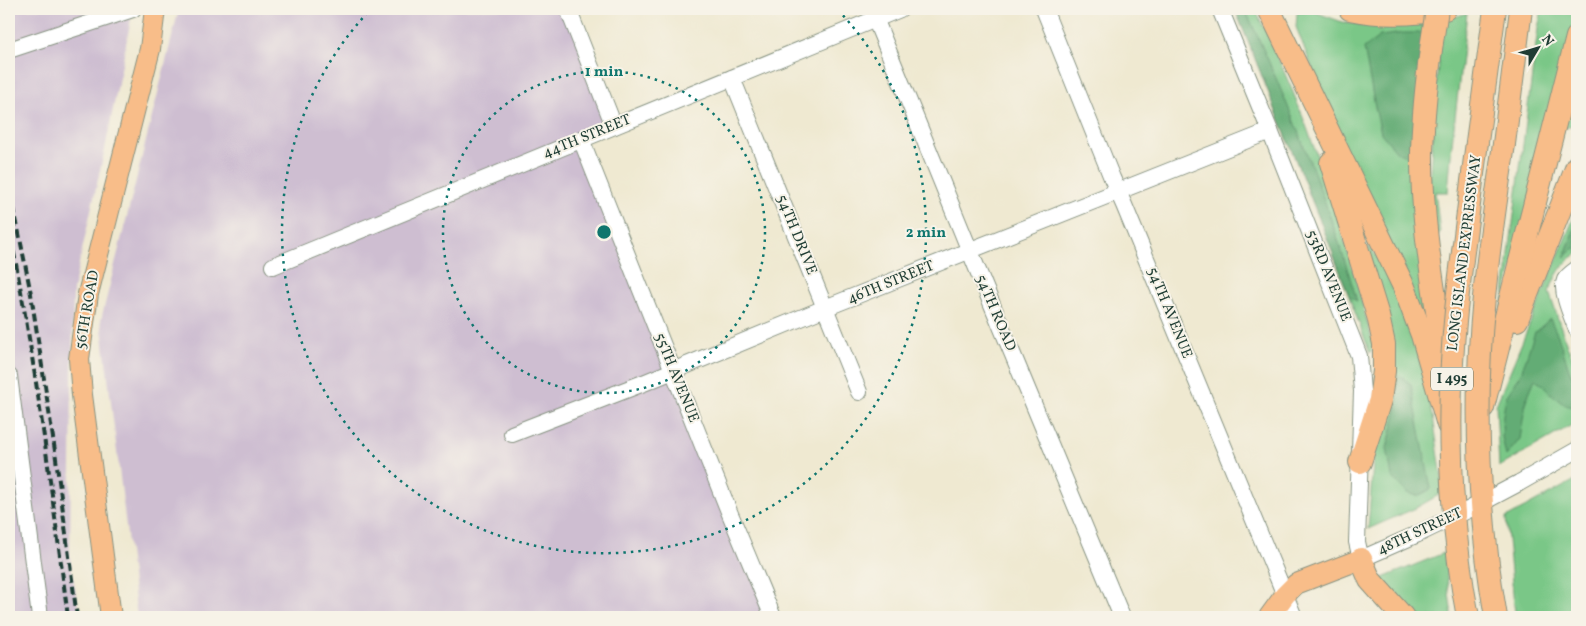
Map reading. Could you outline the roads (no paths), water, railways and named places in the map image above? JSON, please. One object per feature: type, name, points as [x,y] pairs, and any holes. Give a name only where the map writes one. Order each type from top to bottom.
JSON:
[{"type":"highway","points":[[1269,9],[1394,264],[1414,310],[1429,357],[1460,471]]},
{"type":"highway","points":[[1350,9],[1370,13],[1404,15],[1445,9]]},
{"type":"highway","points":[[1437,9],[1423,127],[1423,178],[1428,247],[1460,471],[1464,521],[1477,617]]},
{"type":"highway","name":"LONG ISLAND EXPRESSWAY","points":[[1468,617],[1456,522],[1451,422],[1452,366],[1456,312],[1495,9]]},
{"type":"highway","name":"LONG ISLAND EXPRESSWAY","points":[[1496,617],[1484,521],[1479,424],[1479,374],[1486,277],[1521,9]]},
{"type":"highway","points":[[1509,107],[1537,9]]},
{"type":"highway","points":[[1489,617],[1481,569],[1473,470],[1476,435],[1577,37]]},
{"type":"highway","points":[[1307,88],[1376,307],[1384,344],[1384,371],[1380,400],[1360,462]]},
{"type":"highway","points":[[1485,397],[1577,166]]},
{"type":"highway","points":[[1361,558],[1370,580],[1403,617]]},
{"type":"main road","name":"56TH ROAD","points":[[111,617],[82,395],[81,339],[88,294],[150,49],[155,9]]},
{"type":"main road","name":"48TH STREET","points":[[1269,617],[1285,595],[1296,584],[1361,558]]},
{"type":"street","points":[[9,50],[133,9]]},
{"type":"street","points":[[568,9],[614,126]]},
{"type":"street","name":"44TH STREET","points":[[273,266],[732,78],[874,14],[900,9]]},
{"type":"street","name":"54TH AVENUE","points":[[1044,9],[1294,617]]},
{"type":"street","name":"53RD AVENUE","points":[[1220,9],[1359,356],[1362,384],[1357,542],[1361,558]]},
{"type":"street","name":"54TH ROAD","points":[[874,14],[1122,617]]},
{"type":"street","name":"54TH DRIVE","points":[[732,78],[859,392]]},
{"type":"street","name":"46TH STREET","points":[[512,434],[1270,131]]},
{"type":"street","name":"55TH AVENUE","points":[[581,139],[773,617]]},
{"type":"street","points":[[1577,269],[1567,277],[1564,285],[1568,305],[1577,330]]},
{"type":"street","points":[[9,376],[40,617]]},
{"type":"street","name":"48TH STREET","points":[[1361,558],[1468,510],[1577,450]]},
{"type":"railway","points":[[9,183],[31,294],[55,451],[77,617]]},
{"type":"railway","points":[[9,228],[35,373],[68,617]]}]
